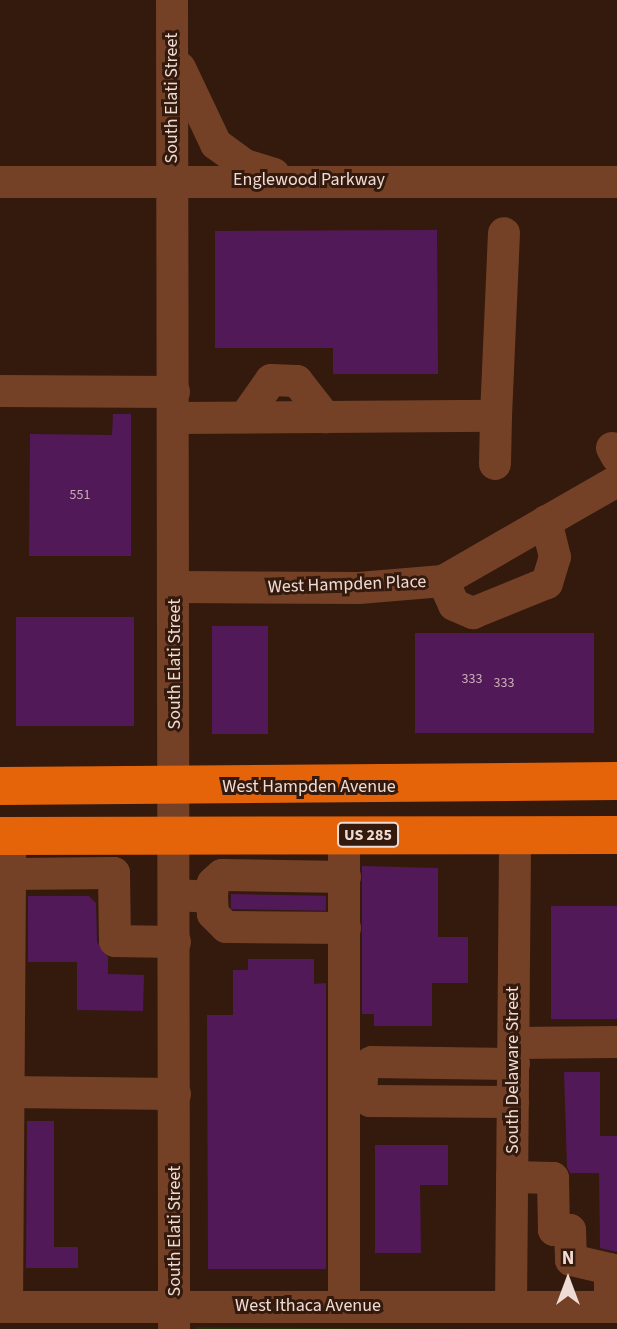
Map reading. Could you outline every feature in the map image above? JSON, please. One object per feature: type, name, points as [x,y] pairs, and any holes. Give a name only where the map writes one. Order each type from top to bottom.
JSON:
[{"type":"highway","name":"West Hampden Avenue","points":[[0,786],[175,787],[617,781]]},
{"type":"highway","name":"US 285","points":[[5,836],[617,835]]},
{"type":"street","name":"South Elati Street","points":[[172,0],[176,587],[174,1317]]},
{"type":"street","points":[[172,36],[192,105],[216,144],[245,165],[306,180]]},
{"type":"street","name":"Englewood Parkway","points":[[0,182],[617,182]]},
{"type":"street","points":[[495,464],[504,233]]},
{"type":"street","points":[[0,391],[174,405],[245,417],[496,416]]},
{"type":"street","name":"West Hampden Place","points":[[176,587],[359,588],[443,581],[617,481]]},
{"type":"street","points":[[443,581],[454,605],[473,613],[547,583],[555,557],[546,521]]},
{"type":"street","points":[[344,835],[349,1314]]},
{"type":"street","name":"South Delaware Street","points":[[511,1306],[515,835]]},
{"type":"street","points":[[3,1307],[10,874],[5,836]]},
{"type":"street","points":[[275,876],[276,836]]},
{"type":"street","points":[[10,874],[114,873],[115,941],[175,942]]},
{"type":"street","points":[[345,877],[222,875],[213,883],[212,897],[213,914],[226,927],[345,928]]},
{"type":"street","points":[[175,895],[212,897]]},
{"type":"street","points":[[513,1102],[370,1101],[361,1093],[363,1067],[372,1062],[514,1053],[617,1042]]},
{"type":"street","points":[[8,1092],[175,1094]]},
{"type":"street","points":[[512,1177],[553,1178],[554,1230],[570,1230],[571,1260],[610,1269],[613,1307]]},
{"type":"street","name":"West Ithaca Avenue","points":[[3,1307],[174,1317],[349,1314],[511,1306],[613,1307]]},
{"type":"green space","points":[[197,1327],[464,1329],[197,1329]]},
{"type":"building","points":[[437,230],[438,374],[333,374],[333,348],[215,348],[215,231]]},
{"type":"building","points":[[113,414],[131,414],[131,556],[29,556],[30,434],[112,435]]},
{"type":"building","points":[[16,617],[134,617],[134,726],[16,726]]},
{"type":"building","points":[[212,626],[268,626],[268,734],[212,734]]},
{"type":"building","points":[[415,633],[594,633],[594,733],[415,733]]},
{"type":"building","points":[[362,866],[438,868],[438,937],[468,937],[468,983],[432,983],[432,1026],[374,1026],[374,1014],[362,1014]]},
{"type":"building","points":[[231,894],[326,896],[326,911],[231,909]]},
{"type":"building","points":[[28,896],[89,896],[96,903],[97,942],[108,957],[108,974],[144,975],[143,1011],[77,1010],[77,962],[28,962]]},
{"type":"building","points":[[551,906],[617,906],[617,1019],[551,1019]]},
{"type":"building","points":[[248,959],[314,959],[314,984],[326,983],[326,1269],[208,1269],[207,1015],[233,1015],[233,970],[248,970]]},
{"type":"building","points":[[564,1072],[600,1072],[600,1136],[617,1136],[617,1252],[600,1248],[599,1173],[570,1173],[567,1167]]},
{"type":"building","points":[[27,1121],[54,1121],[54,1247],[78,1247],[78,1268],[26,1268]]},
{"type":"building","points":[[375,1145],[448,1145],[448,1185],[420,1185],[421,1253],[375,1253]]}]
